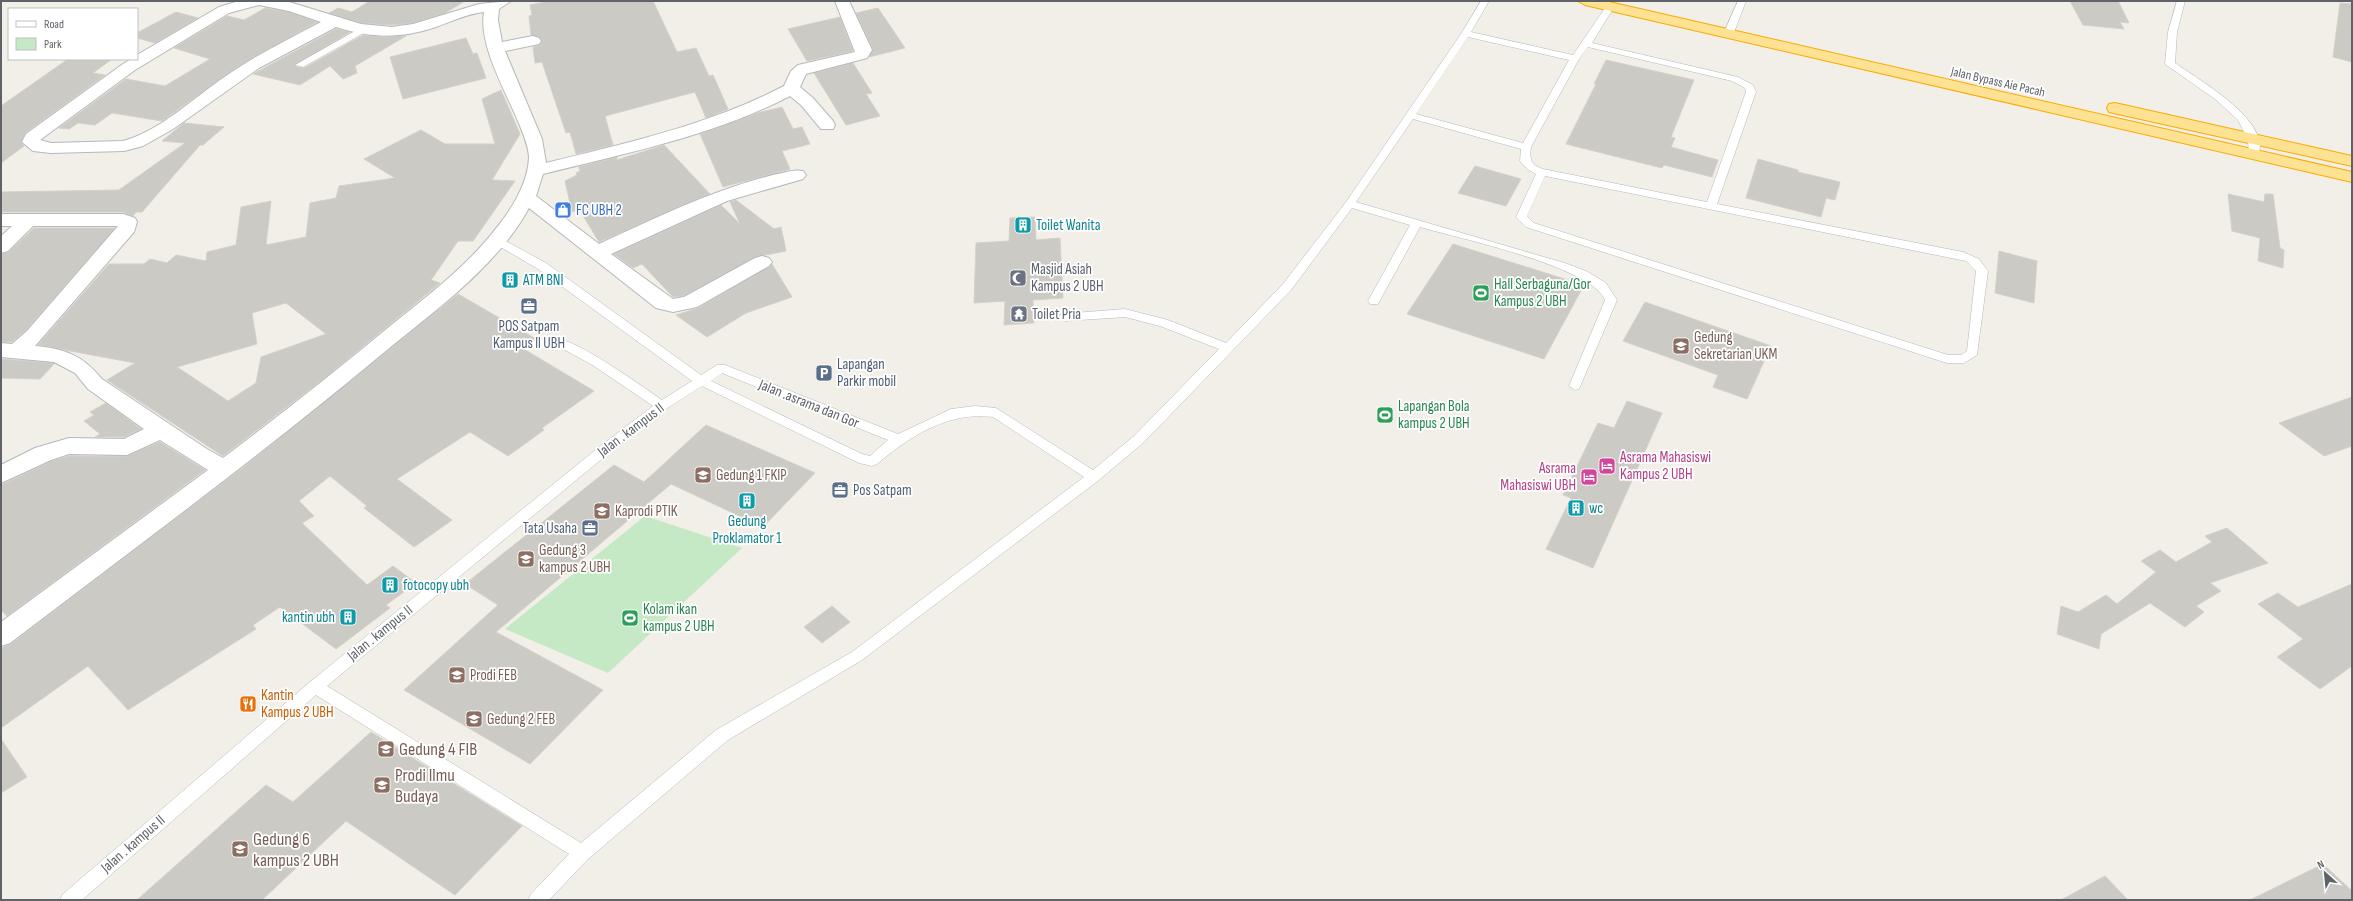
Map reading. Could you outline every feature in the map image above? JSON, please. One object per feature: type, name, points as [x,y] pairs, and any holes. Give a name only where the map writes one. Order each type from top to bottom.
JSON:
[{"type":"highway","points":[[1586,1],[1610,7],[1731,29],[2253,147],[2352,178]]},
{"type":"highway","points":[[1644,1],[1731,29]]},
{"type":"highway","points":[[2253,147],[2352,161]]},
{"type":"street","points":[[255,1],[224,10],[129,67],[32,138],[31,142],[39,147],[51,148],[124,146],[134,144],[163,128],[242,71],[335,21]]},
{"type":"street","points":[[1,636],[225,469],[341,378],[408,322],[496,240],[526,197],[535,171],[538,156],[530,128],[497,48],[489,20],[493,3],[448,15],[421,27],[391,32],[364,29],[262,1]]},
{"type":"street","points":[[535,171],[650,141],[731,117],[791,89],[799,71],[804,68],[856,57],[863,54],[864,50],[842,1]]},
{"type":"street","points":[[497,48],[533,41]]},
{"type":"street","points":[[791,89],[802,95],[814,107],[828,125]]},
{"type":"street","points":[[599,252],[692,208],[769,180],[797,175]]},
{"type":"street","points":[[526,197],[664,303],[673,306],[690,302],[762,262]]},
{"type":"street","points":[[1,220],[123,220],[128,222],[127,228],[34,336],[9,351]]},
{"type":"street","points":[[1,247],[28,220]]},
{"type":"street","points":[[9,351],[58,355],[82,368],[95,384],[199,455],[225,469]]},
{"type":"street","points":[[1,475],[43,454],[69,446],[127,447],[161,430]]},
{"type":"lane","points":[[537,900],[582,853],[722,735],[857,656],[1094,478],[1139,439],[1287,287],[1350,204],[1409,115],[1466,34],[1485,1]]},
{"type":"lane","points":[[1731,29],[1742,1]]},
{"type":"lane","points":[[2181,1],[2174,22],[2170,64],[2216,97],[2242,119],[2253,147]]},
{"type":"lane","points":[[1542,172],[1521,218],[1530,226],[1947,359],[1959,360],[1967,358],[1973,352],[1982,271],[1979,264],[1973,259],[1542,172],[1528,165],[1524,158],[1526,147],[1575,58],[1610,7]]},
{"type":"lane","points":[[300,65],[364,29]]},
{"type":"lane","points":[[1466,34],[1575,58]]},
{"type":"lane","points":[[1586,44],[1735,79],[1750,87],[1751,92],[1711,206]]},
{"type":"lane","points":[[1409,115],[1526,147]]},
{"type":"lane","points":[[1350,204],[1547,260],[1577,272],[1605,288],[1610,293],[1611,300],[1575,386]]},
{"type":"lane","points":[[1374,301],[1416,224]]},
{"type":"lane","points":[[496,240],[542,266],[701,381],[859,458],[872,461],[898,439],[951,414],[975,410],[996,413],[1094,478]]},
{"type":"lane","points":[[1065,317],[1125,313],[1164,323],[1227,348]]},
{"type":"lane","points":[[562,343],[598,363],[662,406]]},
{"type":"lane","name":"Jalan . kampus II","points":[[69,900],[315,687],[604,450],[662,406],[721,368]]},
{"type":"lane","name":"Jalan .asrama dan Gor","points":[[721,368],[898,439]]},
{"type":"lane","points":[[315,687],[582,853]]},
{"type":"green space","points":[[645,516],[742,548],[608,673],[505,629]]},
{"type":"building","points":[[370,1],[465,1],[445,13],[413,23],[392,25],[361,23],[329,13],[338,8],[352,12]]},
{"type":"building","points":[[549,1],[653,1],[677,52],[696,48],[709,76],[713,75],[728,109],[706,118],[695,92],[605,116],[613,145],[576,154],[570,132],[566,133],[542,62],[535,63],[533,47],[540,45],[542,40],[539,37],[531,35],[529,16],[532,15],[530,5]]},
{"type":"building","points":[[2070,1],[2118,1],[2129,23],[2120,22],[2124,29],[2083,25]]},
{"type":"building","points":[[2340,3],[2352,4],[2352,62],[2333,57]]},
{"type":"building","points":[[265,8],[289,12],[317,22],[237,67],[162,121],[112,113],[95,125],[78,123],[69,129],[59,128],[126,79],[165,86],[210,59],[174,48],[227,16],[244,20]]},
{"type":"building","points":[[878,8],[905,48],[869,57],[873,49],[856,13]]},
{"type":"building","points":[[176,12],[198,18],[155,43],[138,38],[138,32]]},
{"type":"building","points":[[840,17],[853,51],[807,61],[788,29]]},
{"type":"building","points":[[336,29],[350,32],[294,66],[304,68],[363,35],[386,37],[406,36],[355,66],[357,73],[343,79],[330,66],[300,85],[253,74]]},
{"type":"building","points":[[466,38],[473,54],[477,53],[486,78],[403,99],[390,57]]},
{"type":"building","points":[[67,60],[111,60],[93,73],[105,75],[25,133],[21,142],[24,146],[1,163],[1,106]]},
{"type":"building","points":[[1606,60],[1694,80],[1671,137],[1675,138],[1671,147],[1718,160],[1712,177],[1664,165],[1662,168],[1566,144],[1596,84],[1594,84]]},
{"type":"building","points":[[853,63],[872,93],[866,94],[880,116],[846,125],[814,73]]},
{"type":"building","points":[[501,90],[520,134],[492,180],[515,181],[473,241],[458,241],[431,280],[440,283],[327,376],[223,456],[107,380],[135,363],[38,345],[109,264],[144,264],[150,259],[167,263],[176,255],[206,261],[207,252],[236,245],[241,207],[271,201],[266,245],[306,237],[310,203],[336,198],[339,186],[395,178],[364,159],[421,130],[445,144],[495,144],[482,99]],"holes":[[[286,303],[326,334],[261,357],[256,383],[228,401],[177,367],[257,344],[252,313]]]},
{"type":"building","points":[[782,107],[793,129],[802,127],[810,144],[782,151],[790,169],[723,187],[700,134],[757,113]]},
{"type":"building","points":[[184,123],[224,127],[203,145],[200,145],[142,212],[136,212],[133,216],[123,212],[1,212],[1,192],[119,190],[185,143],[162,141]]},
{"type":"building","points":[[664,145],[710,194],[599,242],[579,209],[572,212],[565,181],[577,175],[576,173],[580,171],[579,167],[617,157],[617,160]]},
{"type":"building","points":[[1758,159],[1798,170],[1798,172],[1840,182],[1835,200],[1826,198],[1821,217],[1746,198]]},
{"type":"building","points":[[1475,166],[1521,179],[1506,206],[1458,193]]},
{"type":"building","points":[[2228,194],[2264,202],[2265,194],[2273,194],[2280,248],[2284,250],[2283,268],[2258,261],[2260,238],[2232,231]]},
{"type":"building","points":[[736,200],[774,229],[781,227],[786,251],[755,257],[683,296],[673,297],[642,264],[633,268],[614,254],[721,205],[740,224],[730,202]]},
{"type":"building","name":"Masjid Asiah Kampus 2 UBH","points":[[1035,217],[1036,240],[1060,238],[1063,298],[1033,300],[1034,323],[1004,325],[1005,301],[974,303],[976,243],[1009,241],[1010,218]]},
{"type":"building","points":[[34,228],[115,228],[26,330],[12,342],[1,342],[1,254],[9,252]]},
{"type":"building","points":[[1453,244],[1584,285],[1544,359],[1407,314]]},
{"type":"building","points":[[1999,251],[2037,261],[2034,303],[1995,293]]},
{"type":"building","points":[[772,264],[792,297],[746,313],[707,337],[676,315],[698,308]]},
{"type":"building","points":[[458,294],[536,339],[522,348],[594,391],[542,428],[544,430],[508,456],[470,432],[397,479],[452,520],[414,547],[364,508],[367,506],[330,476],[299,501],[314,516],[302,523],[367,585],[393,566],[416,583],[386,605],[390,608],[336,649],[280,607],[253,625],[256,629],[128,710],[88,666],[1,728],[1,648],[11,644],[245,466]]},
{"type":"building","points":[[1645,302],[1771,346],[1747,399],[1713,387],[1718,375],[1623,341]]},
{"type":"building","points":[[1,359],[54,364],[40,379],[1,378]]},
{"type":"building","points":[[2352,397],[2352,446],[2324,456],[2279,423]]},
{"type":"building","points":[[1627,401],[1662,413],[1593,568],[1546,549],[1571,498],[1563,495],[1598,423],[1614,428]]},
{"type":"building","points":[[106,403],[141,429],[124,437],[95,437],[100,434],[84,421],[94,415],[90,412]]},
{"type":"building","points":[[706,425],[815,473],[763,527],[671,484],[496,632],[603,690],[530,764],[404,690],[498,605],[465,584],[614,465],[644,482]]},
{"type":"building","points":[[160,442],[205,470],[7,616],[1,610],[1,485],[52,461],[69,456],[127,456]]},
{"type":"building","points":[[2227,528],[2268,563],[2210,583],[2221,591],[2196,606],[2204,612],[2185,627],[2150,603],[2101,634],[2099,649],[2057,634],[2061,606],[2078,612],[2106,595],[2117,604],[2156,572],[2141,561],[2160,550],[2176,562],[2212,542],[2205,536]]},
{"type":"building","points":[[2352,584],[2352,666],[2320,689],[2277,657],[2303,639],[2258,604],[2278,593],[2298,607]]},
{"type":"building","points":[[832,606],[850,622],[822,643],[804,627]]},
{"type":"building","points":[[371,732],[522,826],[455,895],[346,821],[262,900],[137,900],[266,785],[293,802]]},
{"type":"building","points":[[1,739],[27,777],[1,793]]},
{"type":"building","points":[[2323,864],[2352,891],[2352,900],[2250,900]]},
{"type":"building","points":[[2105,876],[2128,900],[2061,900]]},
{"type":"place","name":"FC UBH 2","points":[[563,210]]},
{"type":"place","name":"Toilet Wanita","points":[[1023,225]]},
{"type":"place","name":"Masjid Asiah Kampus 2 UBH","points":[[1018,278]]},
{"type":"place","name":"ATM BNI","points":[[510,280]]},
{"type":"place","name":"Hall Serbaguna/Gor Kampus 2 UBH","points":[[1481,293]]},
{"type":"place","name":"POS Satpam Kampus ll UBH","points":[[529,306]]},
{"type":"place","name":"Toilet Pria","points":[[1019,314]]},
{"type":"place","name":"Gedung Sekretarian UKM","points":[[1681,346]]},
{"type":"place","name":"Lapangan Parkir mobil","points":[[824,373]]},
{"type":"place","name":"Lapangan Bola kampus 2 UBH","points":[[1385,415]]},
{"type":"place","name":"Asrama Mahasiswi Kampus 2 UBH","points":[[1607,466]]},
{"type":"place","name":"Gedung 1 FKIP","points":[[703,475]]},
{"type":"place","name":"Asrama Mahasiswi UBH","points":[[1589,477]]},
{"type":"place","name":"Pos Satpam","points":[[840,490]]},
{"type":"place","name":"Gedung Proklamator 1","points":[[747,501]]},
{"type":"place","name":"wc","points":[[1576,508]]},
{"type":"place","name":"Kaprodi PTIK","points":[[602,511]]},
{"type":"place","name":"Tata Usaha","points":[[590,528]]},
{"type":"place","name":"Gedung 3 kampus 2 UBH","points":[[526,559]]},
{"type":"place","name":"fotocopy ubh","points":[[390,585]]},
{"type":"place","name":"kantin ubh","points":[[348,617]]},
{"type":"place","name":"Kolam ikan kampus 2 UBH","points":[[630,618]]},
{"type":"place","name":"Prodi FEB","points":[[457,675]]},
{"type":"place","name":"Kantin Kampus 2 UBH","points":[[248,704]]},
{"type":"place","name":"Gedung 2 FEB","points":[[474,719]]},
{"type":"place","name":"Gedung 4 FIB","points":[[386,749]]},
{"type":"place","name":"Prodi Ilmu Budaya","points":[[382,785]]},
{"type":"place","name":"Gedung 6 kampus 2 UBH","points":[[240,849]]}]
